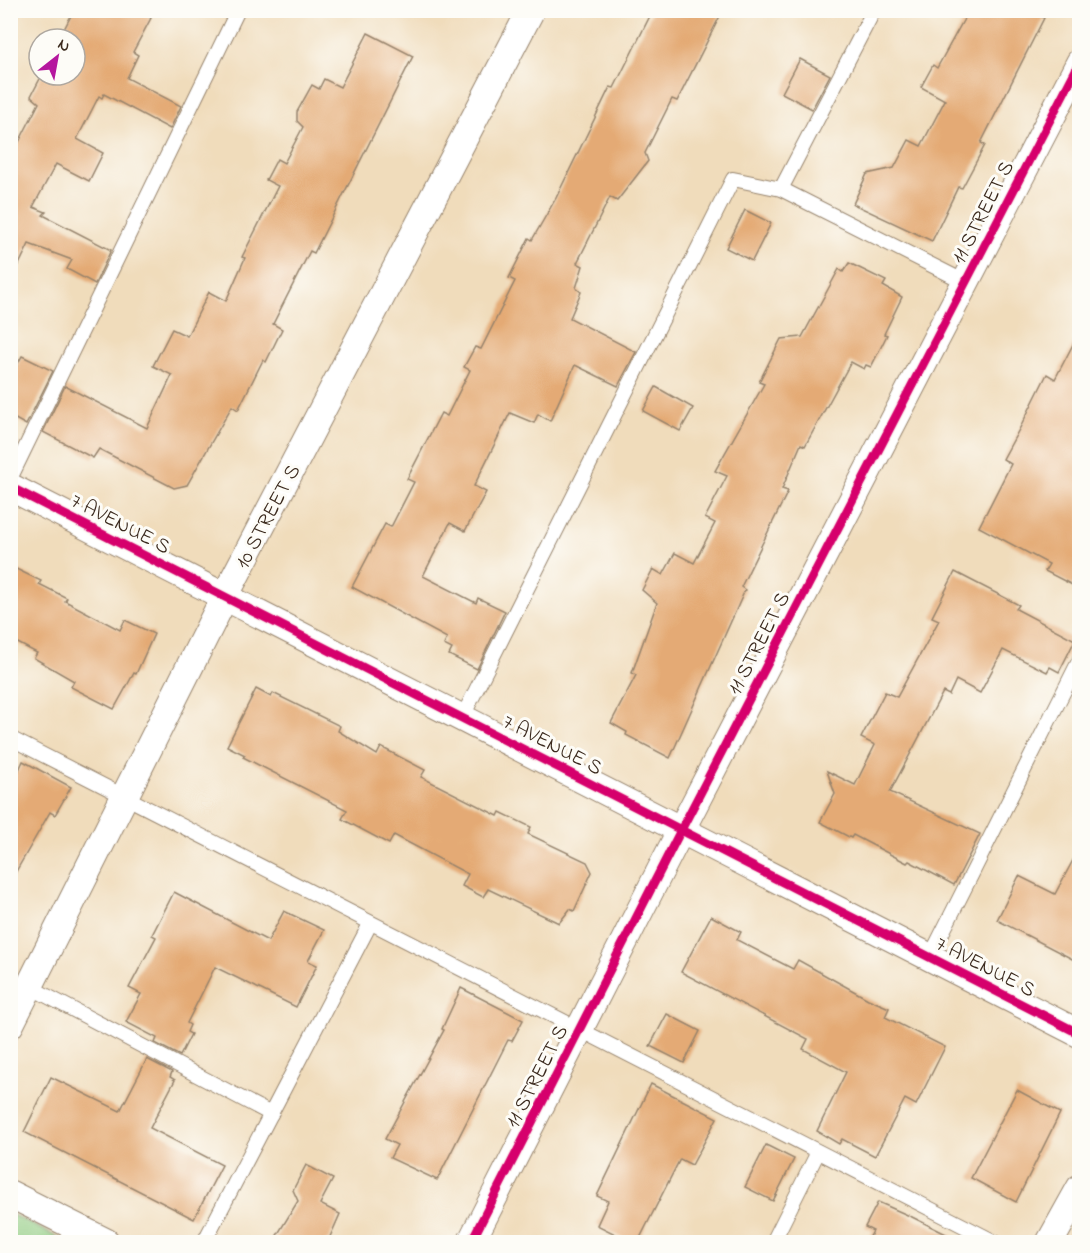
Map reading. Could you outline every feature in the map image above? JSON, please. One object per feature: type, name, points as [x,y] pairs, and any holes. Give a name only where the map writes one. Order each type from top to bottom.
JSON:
[{"type":"street","name":"10 STREET S","points":[[10,1026],[225,596],[531,10]]},
{"type":"street","name":"11 STREET S","points":[[471,1242],[681,830],[1080,62]]},
{"type":"street","name":"7 AVENUE S","points":[[10,487],[1080,1034]]},
{"type":"street","points":[[1050,1242],[1080,1188]]},
{"type":"street","points":[[10,1194],[106,1242]]},
{"type":"lane","points":[[10,479],[238,10]]},
{"type":"lane","points":[[781,189],[874,10]]},
{"type":"lane","points":[[462,718],[733,179],[781,189],[965,282]]},
{"type":"lane","points":[[930,957],[1080,659]]},
{"type":"lane","points":[[10,738],[995,1242]]},
{"type":"lane","points":[[204,1242],[370,924]]},
{"type":"lane","points":[[30,987],[271,1114]]},
{"type":"lane","points":[[772,1242],[818,1152]]},
{"type":"green space","points":[[11,1214],[67,1242],[11,1242]]},
{"type":"building","points":[[74,10],[139,10],[151,18],[133,52],[138,55],[127,78],[181,106],[170,129],[104,94],[102,98],[99,96],[77,139],[103,153],[89,181],[56,164],[33,207],[46,212],[43,215],[111,250],[95,284],[67,269],[72,260],[29,244],[10,283],[10,146],[19,142],[39,103],[31,96],[36,87],[87,87],[87,27],[65,27]]},
{"type":"building","points":[[653,10],[723,10],[677,101],[672,99],[645,153],[648,161],[617,201],[610,197],[577,263],[583,266],[576,288],[581,292],[570,318],[636,352],[618,386],[575,365],[550,421],[538,414],[534,423],[510,413],[474,486],[486,492],[465,531],[450,523],[423,576],[476,603],[478,598],[505,611],[477,669],[449,655],[452,649],[444,645],[447,638],[352,587],[385,524],[391,527],[414,482],[407,479],[441,413],[447,416],[470,370],[464,367],[475,347],[481,349],[515,281],[509,278],[529,238],[532,240],[556,198],[610,87],[614,88]]},
{"type":"building","points":[[969,10],[1030,10],[1044,18],[981,143],[985,145],[962,188],[958,187],[932,241],[853,204],[867,174],[894,168],[909,140],[921,146],[945,100],[921,87],[933,65],[937,68]]},
{"type":"building","points":[[368,33],[413,56],[314,253],[310,251],[273,324],[282,329],[266,362],[263,360],[238,410],[232,406],[187,485],[174,488],[99,449],[93,458],[43,432],[65,386],[147,428],[172,375],[153,366],[172,329],[187,336],[209,292],[226,301],[245,258],[242,257],[278,186],[266,180],[277,159],[284,163],[303,127],[297,121],[297,112],[312,85],[319,89],[324,79],[340,87]]},
{"type":"building","points":[[800,59],[830,75],[812,109],[782,93]]},
{"type":"building","points":[[745,210],[771,223],[752,261],[726,248]]},
{"type":"building","points":[[849,263],[886,281],[883,286],[902,297],[871,367],[866,365],[864,369],[851,362],[805,446],[801,444],[782,489],[788,491],[741,587],[745,590],[670,758],[626,735],[627,732],[611,723],[636,675],[632,673],[657,603],[642,590],[653,569],[663,575],[675,553],[694,563],[715,523],[705,518],[727,476],[715,471],[764,384],[759,382],[781,339],[802,337],[839,269],[843,272]]},
{"type":"building","points":[[1080,331],[1080,589],[1045,571],[1049,564],[979,527],[1011,464],[1003,459],[1047,374],[1055,379]]},
{"type":"building","points":[[22,356],[53,371],[26,425],[10,416],[10,378]]},
{"type":"building","points":[[656,387],[693,408],[680,431],[643,411]]},
{"type":"building","points":[[10,566],[41,581],[39,584],[67,598],[65,601],[120,630],[125,620],[154,634],[136,674],[134,673],[114,709],[71,687],[74,681],[34,658],[37,653],[10,639]]},
{"type":"building","points":[[955,572],[1019,605],[1016,609],[1075,640],[1059,672],[1050,667],[1047,672],[1003,650],[980,693],[956,680],[949,695],[943,692],[890,792],[980,834],[954,885],[909,861],[907,863],[853,835],[851,838],[820,822],[835,794],[827,771],[855,785],[875,745],[861,738],[885,692],[897,697],[939,620],[932,617]]},
{"type":"building","points":[[256,689],[271,697],[273,693],[340,726],[338,731],[377,755],[381,747],[425,770],[421,777],[498,816],[500,812],[531,827],[528,834],[587,862],[592,872],[574,911],[570,909],[559,923],[488,889],[483,897],[462,886],[468,874],[394,835],[389,844],[342,819],[347,810],[243,757],[245,755],[227,746]]},
{"type":"building","points":[[23,761],[71,787],[55,815],[50,812],[10,882],[10,768],[18,772]]},
{"type":"building","points":[[1080,847],[1080,963],[997,920],[1019,876],[1055,894]]},
{"type":"building","points":[[174,892],[268,941],[284,911],[324,930],[308,961],[317,965],[296,1007],[215,967],[187,1023],[190,1025],[187,1032],[191,1034],[180,1056],[155,1043],[157,1038],[126,1022],[141,994],[129,988],[156,937],[152,935]]},
{"type":"building","points":[[711,916],[741,932],[737,940],[793,969],[798,960],[868,999],[889,1008],[885,1017],[945,1047],[916,1105],[905,1099],[875,1156],[842,1139],[839,1144],[817,1131],[846,1072],[803,1049],[808,1039],[681,972]]},
{"type":"building","points":[[461,988],[523,1020],[512,1041],[508,1040],[437,1180],[390,1158],[397,1145],[385,1139],[444,1030],[442,1029]]},
{"type":"building","points":[[667,1014],[700,1031],[684,1063],[650,1046]]},
{"type":"building","points":[[147,1059],[172,1072],[170,1077],[175,1080],[150,1128],[222,1165],[194,1219],[24,1132],[51,1077],[120,1111]]},
{"type":"building","points":[[651,1084],[717,1118],[692,1165],[680,1159],[638,1242],[631,1242],[597,1225],[608,1201],[597,1196]]},
{"type":"building","points":[[1017,1090],[1060,1113],[1016,1202],[971,1178]]},
{"type":"building","points":[[766,1145],[794,1159],[773,1201],[745,1187]]},
{"type":"building","points":[[306,1165],[333,1179],[320,1204],[340,1214],[329,1239],[323,1242],[273,1242],[298,1201],[293,1190]]},
{"type":"building","points":[[878,1202],[962,1242],[867,1242],[873,1231],[865,1227]]},
{"type":"cycle path","points":[[471,1242],[681,830],[1080,62]]},
{"type":"cycle path","points":[[10,487],[1080,1034]]}]
